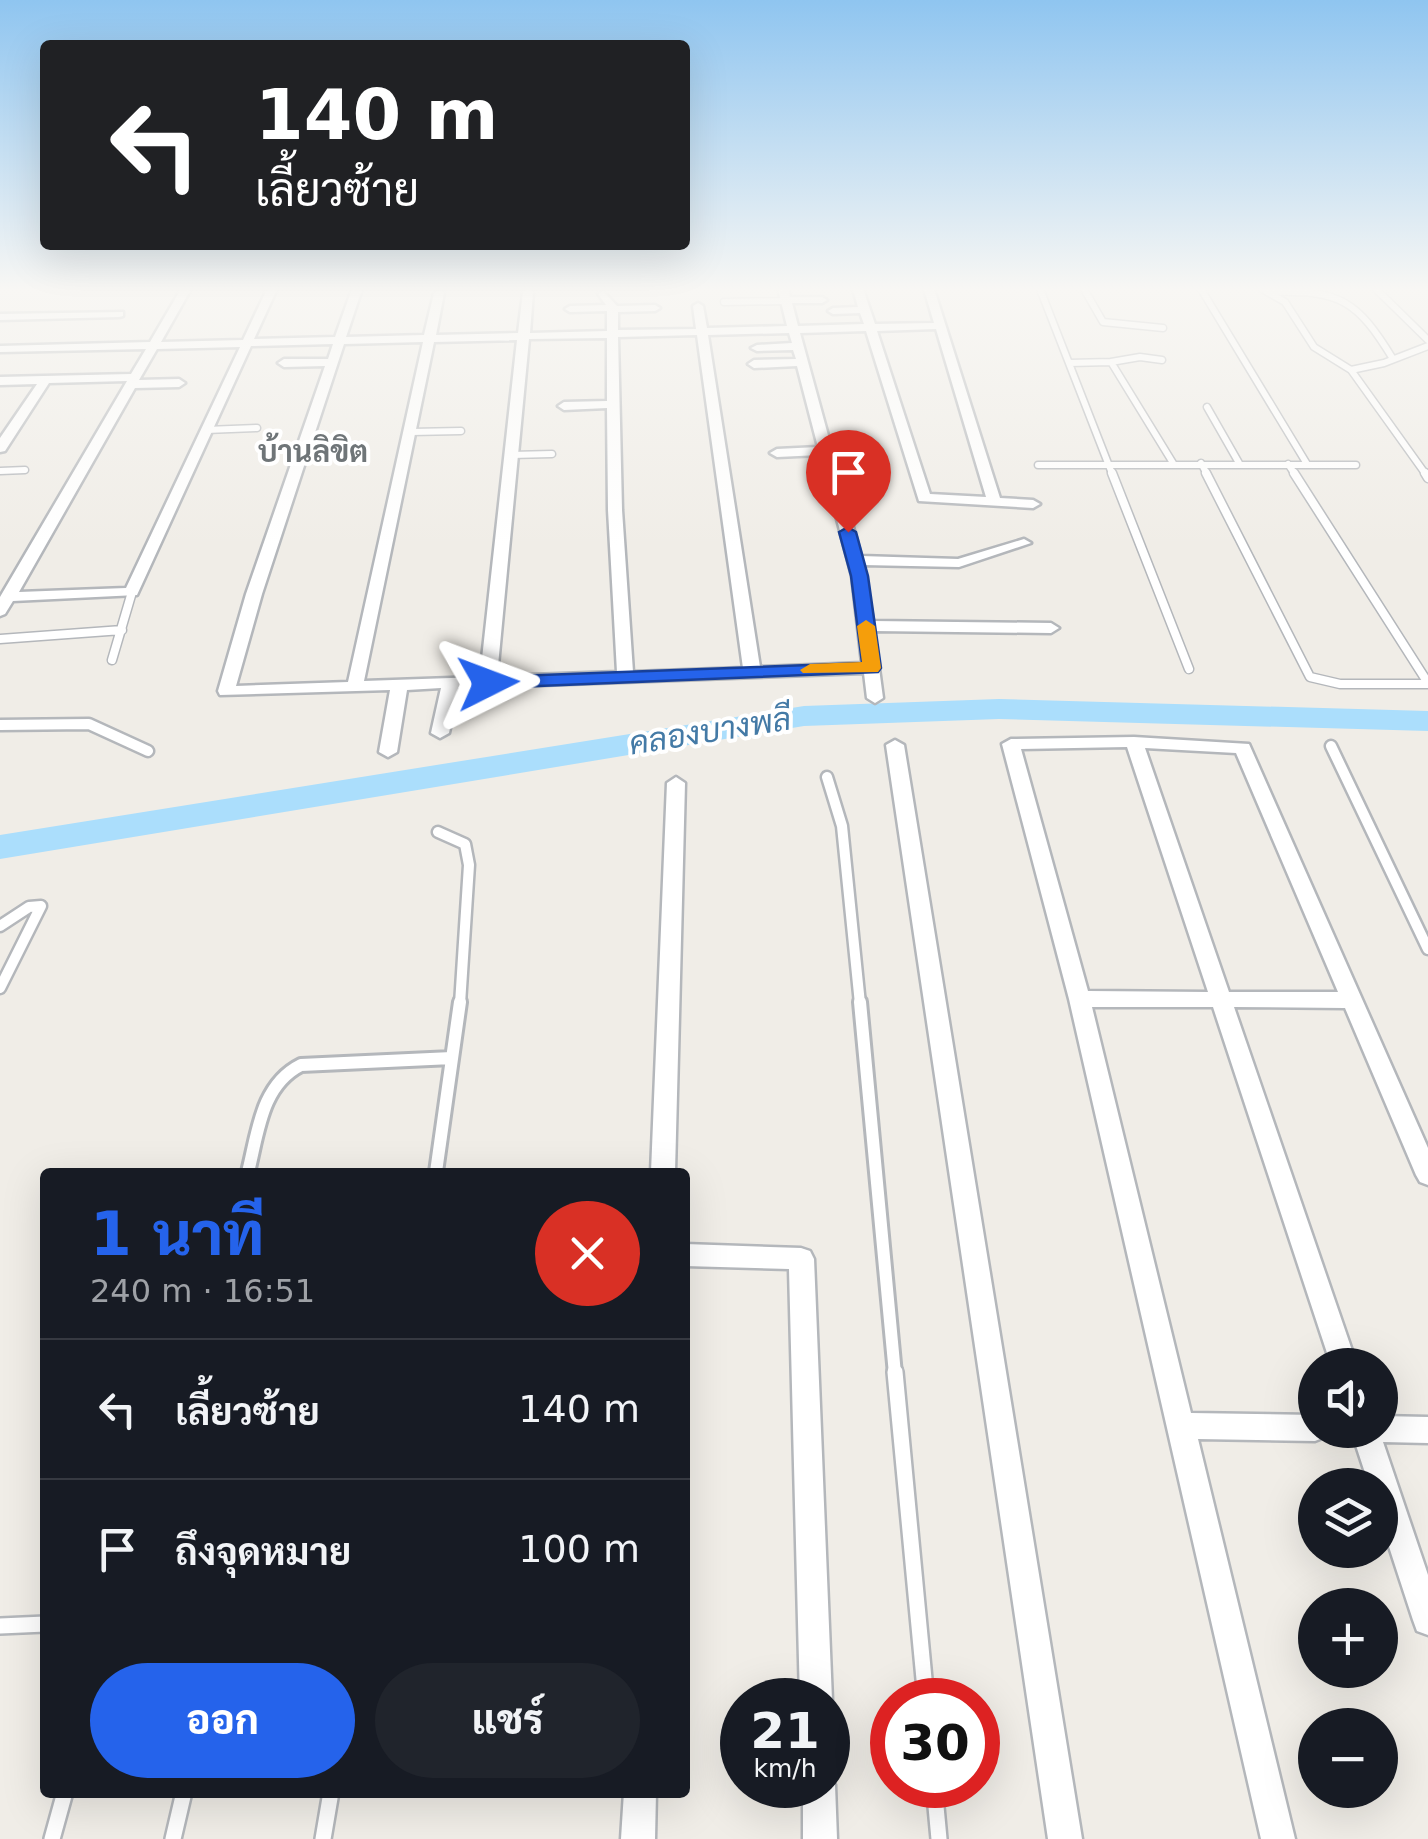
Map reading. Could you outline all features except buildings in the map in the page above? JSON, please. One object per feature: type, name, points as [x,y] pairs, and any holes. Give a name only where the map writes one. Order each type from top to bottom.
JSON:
[{"type":"street","points":[[4,604],[135,375]]},
{"type":"street","points":[[4,604],[132,592],[233,375]]},
{"type":"street","points":[[328,375],[225,688],[231,692],[872,668]]},
{"type":"street","points":[[356,687],[423,375]]},
{"type":"street","points":[[488,683],[518,375]]},
{"type":"street","points":[[612,375],[625,676]]},
{"type":"street","points":[[708,375],[752,671]]},
{"type":"street","points":[[805,375],[856,560],[876,698]]},
{"type":"street","points":[[885,375],[924,498],[1034,504]]},
{"type":"street","points":[[955,375],[996,503]]},
{"type":"street","points":[[0,448],[46,380]]},
{"type":"street","points":[[0,381],[179,383]]},
{"type":"street","points":[[564,406],[613,404]]},
{"type":"street","points":[[777,453],[825,451]]},
{"type":"street","points":[[856,560],[959,563],[1024,543]]},
{"type":"street","points":[[866,626],[1050,628]]},
{"type":"street","points":[[440,734],[450,684]]},
{"type":"street","points":[[388,752],[399,686]]},
{"type":"street","points":[[1278,1839],[1080,999],[1009,748],[1018,742],[1134,742],[1234,745],[1247,754],[1428,1176]]},
{"type":"street","points":[[1134,742],[1338,1348]]},
{"type":"street","points":[[895,745],[1064,1839]]},
{"type":"street","points":[[664,1168],[676,783]]},
{"type":"street","points":[[1080,999],[1354,1000]]},
{"type":"street","points":[[690,1255],[801,1259],[815,1678]]},
{"type":"street","points":[[1183,1426],[1298,1428]]},
{"type":"street","points":[[1398,1429],[1428,1430]]},
{"type":"street","points":[[1371,1448],[1428,1620]]},
{"type":"street","points":[[638,1839],[640,1798]]},
{"type":"street","points":[[819,1808],[820,1839]]},
{"type":"lane","points":[[1073,375],[1112,464],[1189,668]]},
{"type":"lane","points":[[1119,375],[1173,463]]},
{"type":"lane","points":[[1253,375],[1307,464]]},
{"type":"lane","points":[[1353,375],[1428,478]]},
{"type":"lane","points":[[1208,407],[1239,463]]},
{"type":"lane","points":[[206,430],[257,428]]},
{"type":"lane","points":[[411,432],[461,431]]},
{"type":"lane","points":[[511,456],[552,454]]},
{"type":"lane","points":[[1201,463],[1310,678],[1340,684],[1428,683]]},
{"type":"lane","points":[[1038,464],[1356,465]]},
{"type":"lane","points":[[1288,464],[1428,683]]},
{"type":"lane","points":[[0,471],[26,470]]},
{"type":"lane","points":[[112,660],[132,592]]},
{"type":"lane","points":[[0,639],[122,630]]},
{"type":"lane","points":[[0,725],[90,724],[148,751]]},
{"type":"lane","points":[[1331,746],[1428,949]]},
{"type":"lane","points":[[827,777],[842,826],[846,858],[924,1678]]},
{"type":"lane","points":[[437,1168],[460,1008],[470,864],[465,844],[438,832]]},
{"type":"lane","points":[[0,926],[29,907],[41,906],[0,988]]},
{"type":"lane","points":[[249,1168],[276,1081],[288,1069],[301,1065],[452,1058]]},
{"type":"lane","points":[[0,1626],[40,1624]]},
{"type":"lane","points":[[52,1839],[62,1798]]},
{"type":"lane","points":[[173,1839],[183,1798]]},
{"type":"lane","points":[[323,1839],[330,1798]]},
{"type":"lane","points":[[937,1808],[940,1839]]},
{"type":"waterway","name":"คลองบางพลี","points":[[0,847],[804,716],[999,709],[1428,721]]},
{"type":"slow traffic","points":[[810,670],[872,668],[866,626]]},
{"type":"district","name":"บ้านลิขิต","points":[[313,451]]},
{"type":"route","points":[[488,683],[872,668],[860,576],[848,532]]}]
